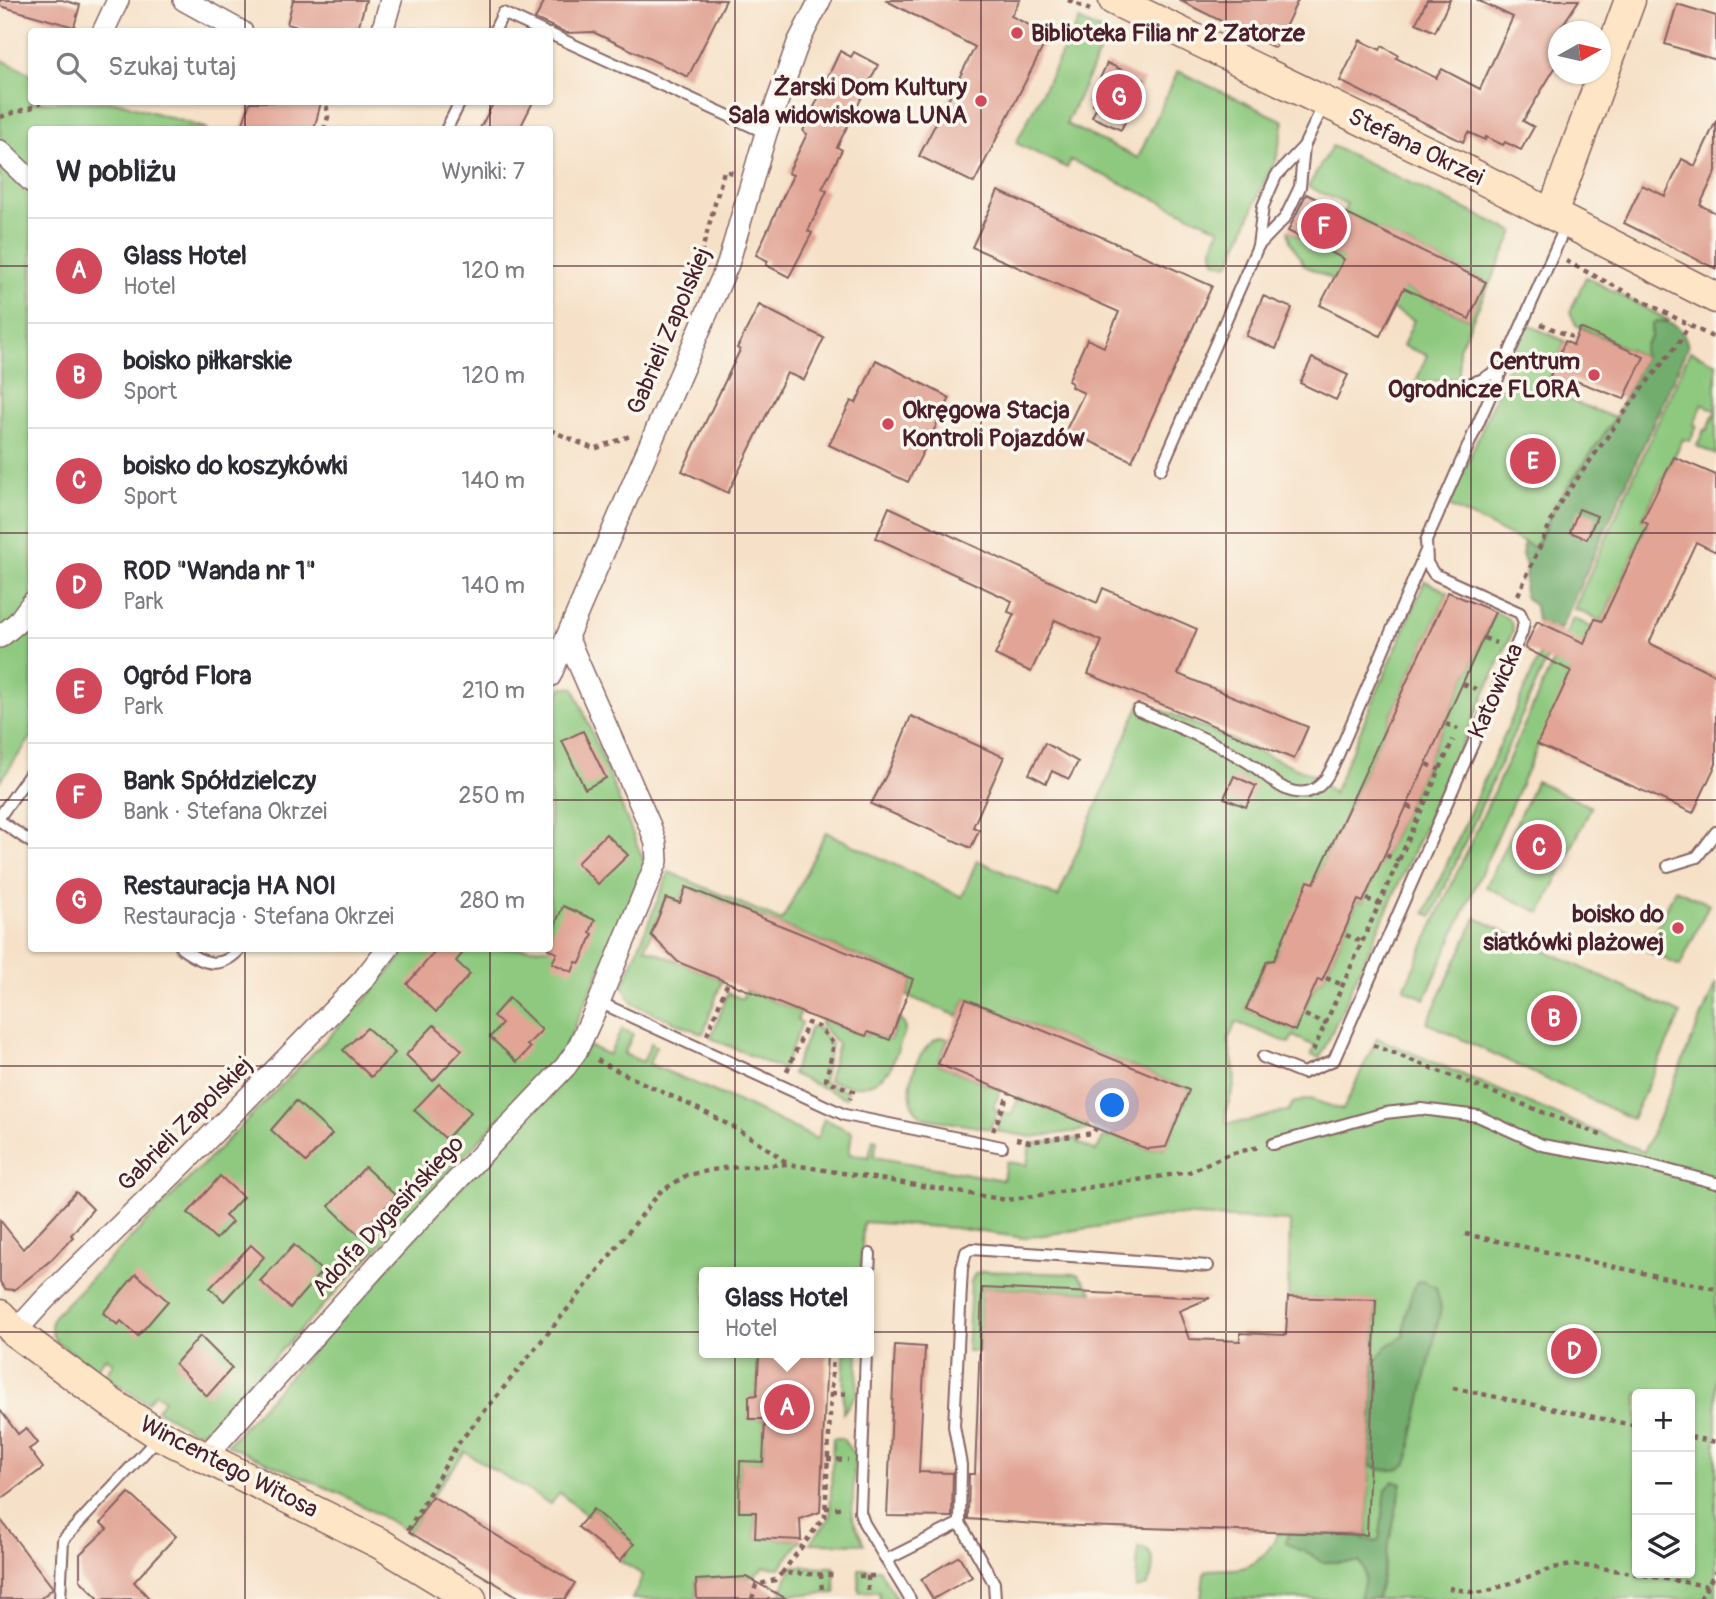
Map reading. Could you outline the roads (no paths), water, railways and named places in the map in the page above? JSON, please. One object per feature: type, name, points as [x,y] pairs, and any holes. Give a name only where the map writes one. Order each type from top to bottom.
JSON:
[{"type":"street","points":[[105,28],[118,0]]},
{"type":"street","points":[[184,0],[235,28]]},
{"type":"street","points":[[383,28],[391,0]]},
{"type":"street","name":"Gabrieli Zapolskiej","points":[[553,669],[728,264],[766,133],[797,43],[820,0]]},
{"type":"street","name":"Stefana Okrzei","points":[[1114,0],[1560,218],[1716,298]]},
{"type":"street","points":[[1560,218],[1630,0]]},
{"type":"street","points":[[0,151],[28,178]]},
{"type":"street","points":[[0,637],[18,622],[28,608]]},
{"type":"street","name":"Adolfa Dygasińskiego","points":[[204,1458],[401,1239],[566,1066],[577,1050],[657,861],[657,853],[650,826],[567,637]]},
{"type":"street","name":"Gabrieli Zapolskiej","points":[[8,1324],[44,1300],[190,1157],[363,980],[385,952]]},
{"type":"street","name":"Wincentego Witosa","points":[[8,1324],[111,1403],[160,1435],[394,1552],[471,1599]]},
{"type":"lane","points":[[496,28],[503,13],[535,28]]},
{"type":"lane","points":[[553,35],[766,133]]},
{"type":"lane","points":[[1161,469],[1258,246],[1263,206],[1276,176],[1304,146],[1324,103]]},
{"type":"lane","points":[[448,126],[458,105]]},
{"type":"lane","points":[[1258,246],[1285,218],[1300,187],[1304,146]]},
{"type":"lane","points":[[1138,710],[1197,736],[1244,761],[1286,790],[1305,793],[1316,789],[1328,776],[1426,550],[1428,533],[1524,316],[1560,218]]},
{"type":"lane","points":[[1462,386],[1501,368]]},
{"type":"lane","name":"Katowicka","points":[[1263,1057],[1303,1073],[1334,1060],[1522,632],[1524,622],[1520,613],[1434,574],[1427,563],[1426,550]]},
{"type":"lane","points":[[28,777],[0,818],[28,840]]},
{"type":"lane","points":[[1668,866],[1697,857],[1716,832]]},
{"type":"lane","points":[[186,952],[198,961],[207,963],[227,961],[237,952]]},
{"type":"lane","points":[[598,1002],[845,1115],[1002,1147]]},
{"type":"lane","points":[[1273,1144],[1385,1113],[1421,1109],[1478,1116],[1542,1145],[1638,1162],[1716,1183]]},
{"type":"lane","points":[[995,1599],[993,1583],[960,1522],[961,1465],[954,1426],[962,1268],[966,1252],[972,1249],[1208,1266]]},
{"type":"lane","points":[[869,1267],[870,1254]]},
{"type":"lane","points":[[866,1358],[860,1512],[910,1599]]},
{"type":"lane","points":[[60,1599],[63,1540],[160,1435]]},
{"type":"lane","points":[[888,1559],[960,1522]]},
{"type":"place","name":"Biblioteka Filia nr 2 Zatorze","points":[[1017,33]]},
{"type":"place","name":"Restauracja HA NOI","points":[[1119,97]]},
{"type":"place","name":"Żarski Dom Kultury Sala widowiskowa LUNA","points":[[981,101]]},
{"type":"place","name":"Bank Spółdzielczy","points":[[1324,226]]},
{"type":"place","name":"Centrum Ogrodnicze FLORA","points":[[1594,375]]},
{"type":"place","name":"Okręgowa Stacja Kontroli Pojazdów","points":[[888,424]]},
{"type":"place","name":"Ogród Flora","points":[[1533,461]]},
{"type":"place","name":"boisko do koszykówki","points":[[1539,847]]},
{"type":"place","name":"boisko do siatkówki plażowej","points":[[1678,928]]},
{"type":"place","name":"boisko piłkarskie","points":[[1554,1018]]},
{"type":"place","name":"ROD \"Wanda nr 1\"","points":[[1574,1351]]},
{"type":"place","name":"Glass Hotel","points":[[787,1407]]}]
